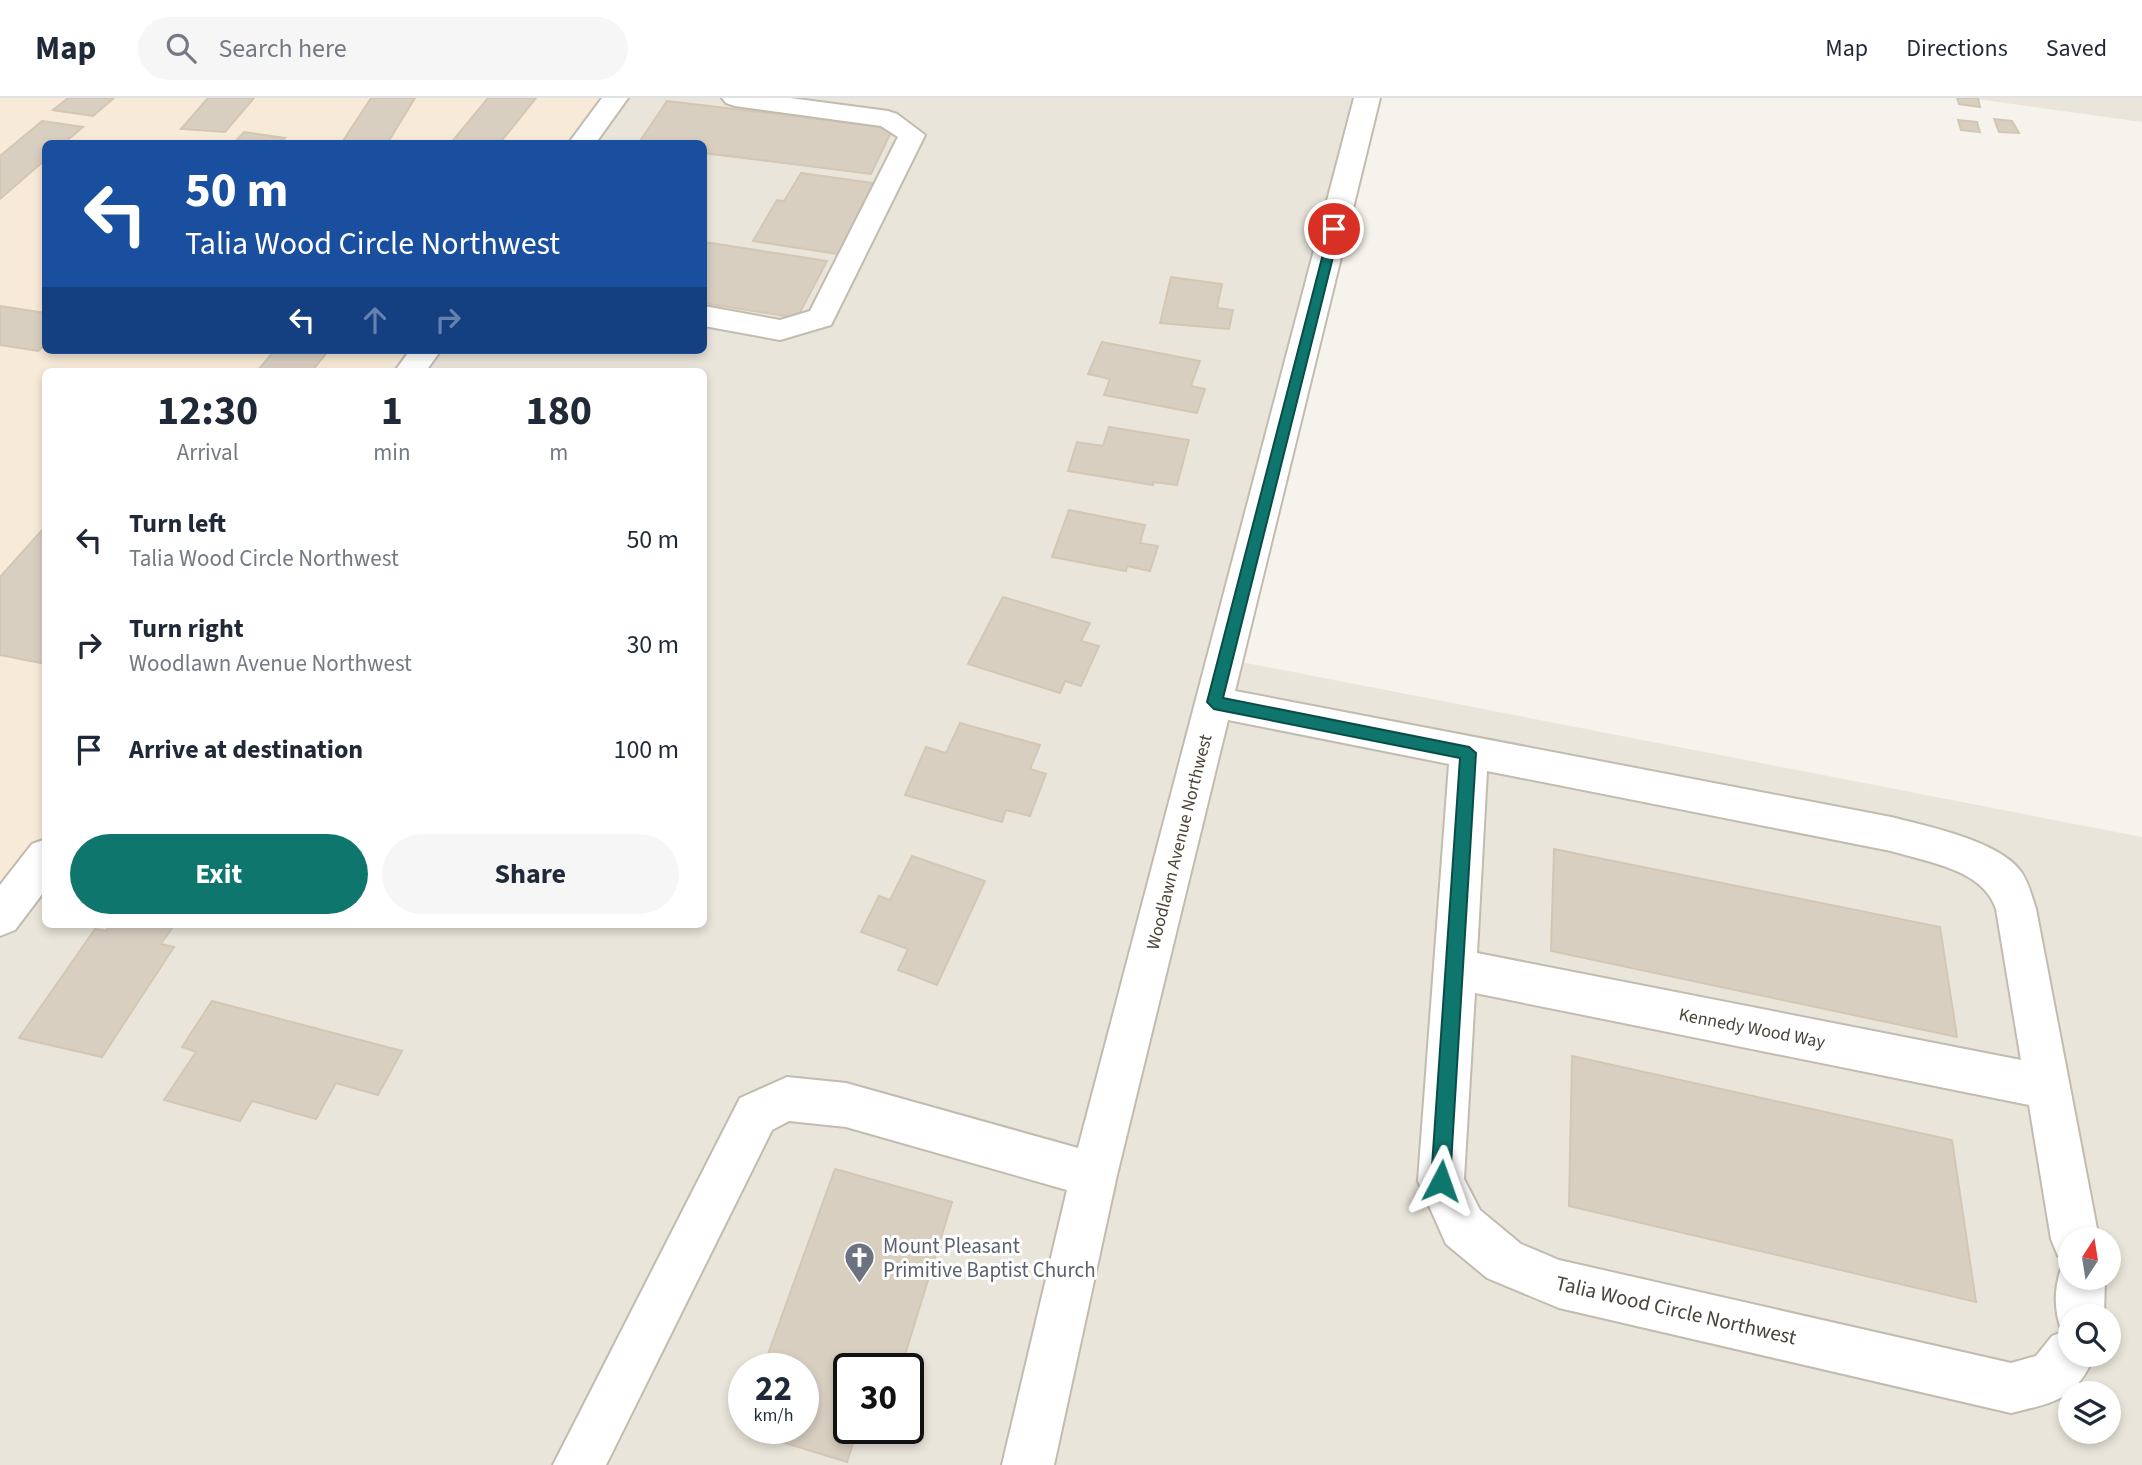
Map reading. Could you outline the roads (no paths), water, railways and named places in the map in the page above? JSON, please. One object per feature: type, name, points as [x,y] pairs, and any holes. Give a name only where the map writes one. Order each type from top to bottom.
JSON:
[{"type":"street","points":[[584,140],[615,98]]},
{"type":"street","points":[[707,317],[780,330],[821,318],[912,135],[888,119],[735,98]]},
{"type":"street","name":"Woodlawn Avenue Northwest","points":[[1028,1465],[1094,1175],[1367,98]]},
{"type":"street","points":[[412,368],[423,354]]},
{"type":"street","points":[[1214,702],[1891,834],[1950,850],[1978,864],[2007,884],[2016,909],[2073,1227]]},
{"type":"street","name":"Talia Wood Circle Northwest","points":[[1469,753],[1441,1181],[1463,1227],[1504,1261],[1559,1284],[2011,1388],[2044,1380],[2066,1367]]},
{"type":"street","points":[[0,917],[42,862]]},
{"type":"street","name":"Kennedy Wood Way","points":[[1455,969],[2048,1087]]},
{"type":"street","points":[[579,1465],[756,1114],[786,1099],[846,1105],[1094,1175]]},
{"type":"place","name":"Mount Pleasant Primitive Baptist Church","points":[[860,1285]]}]
